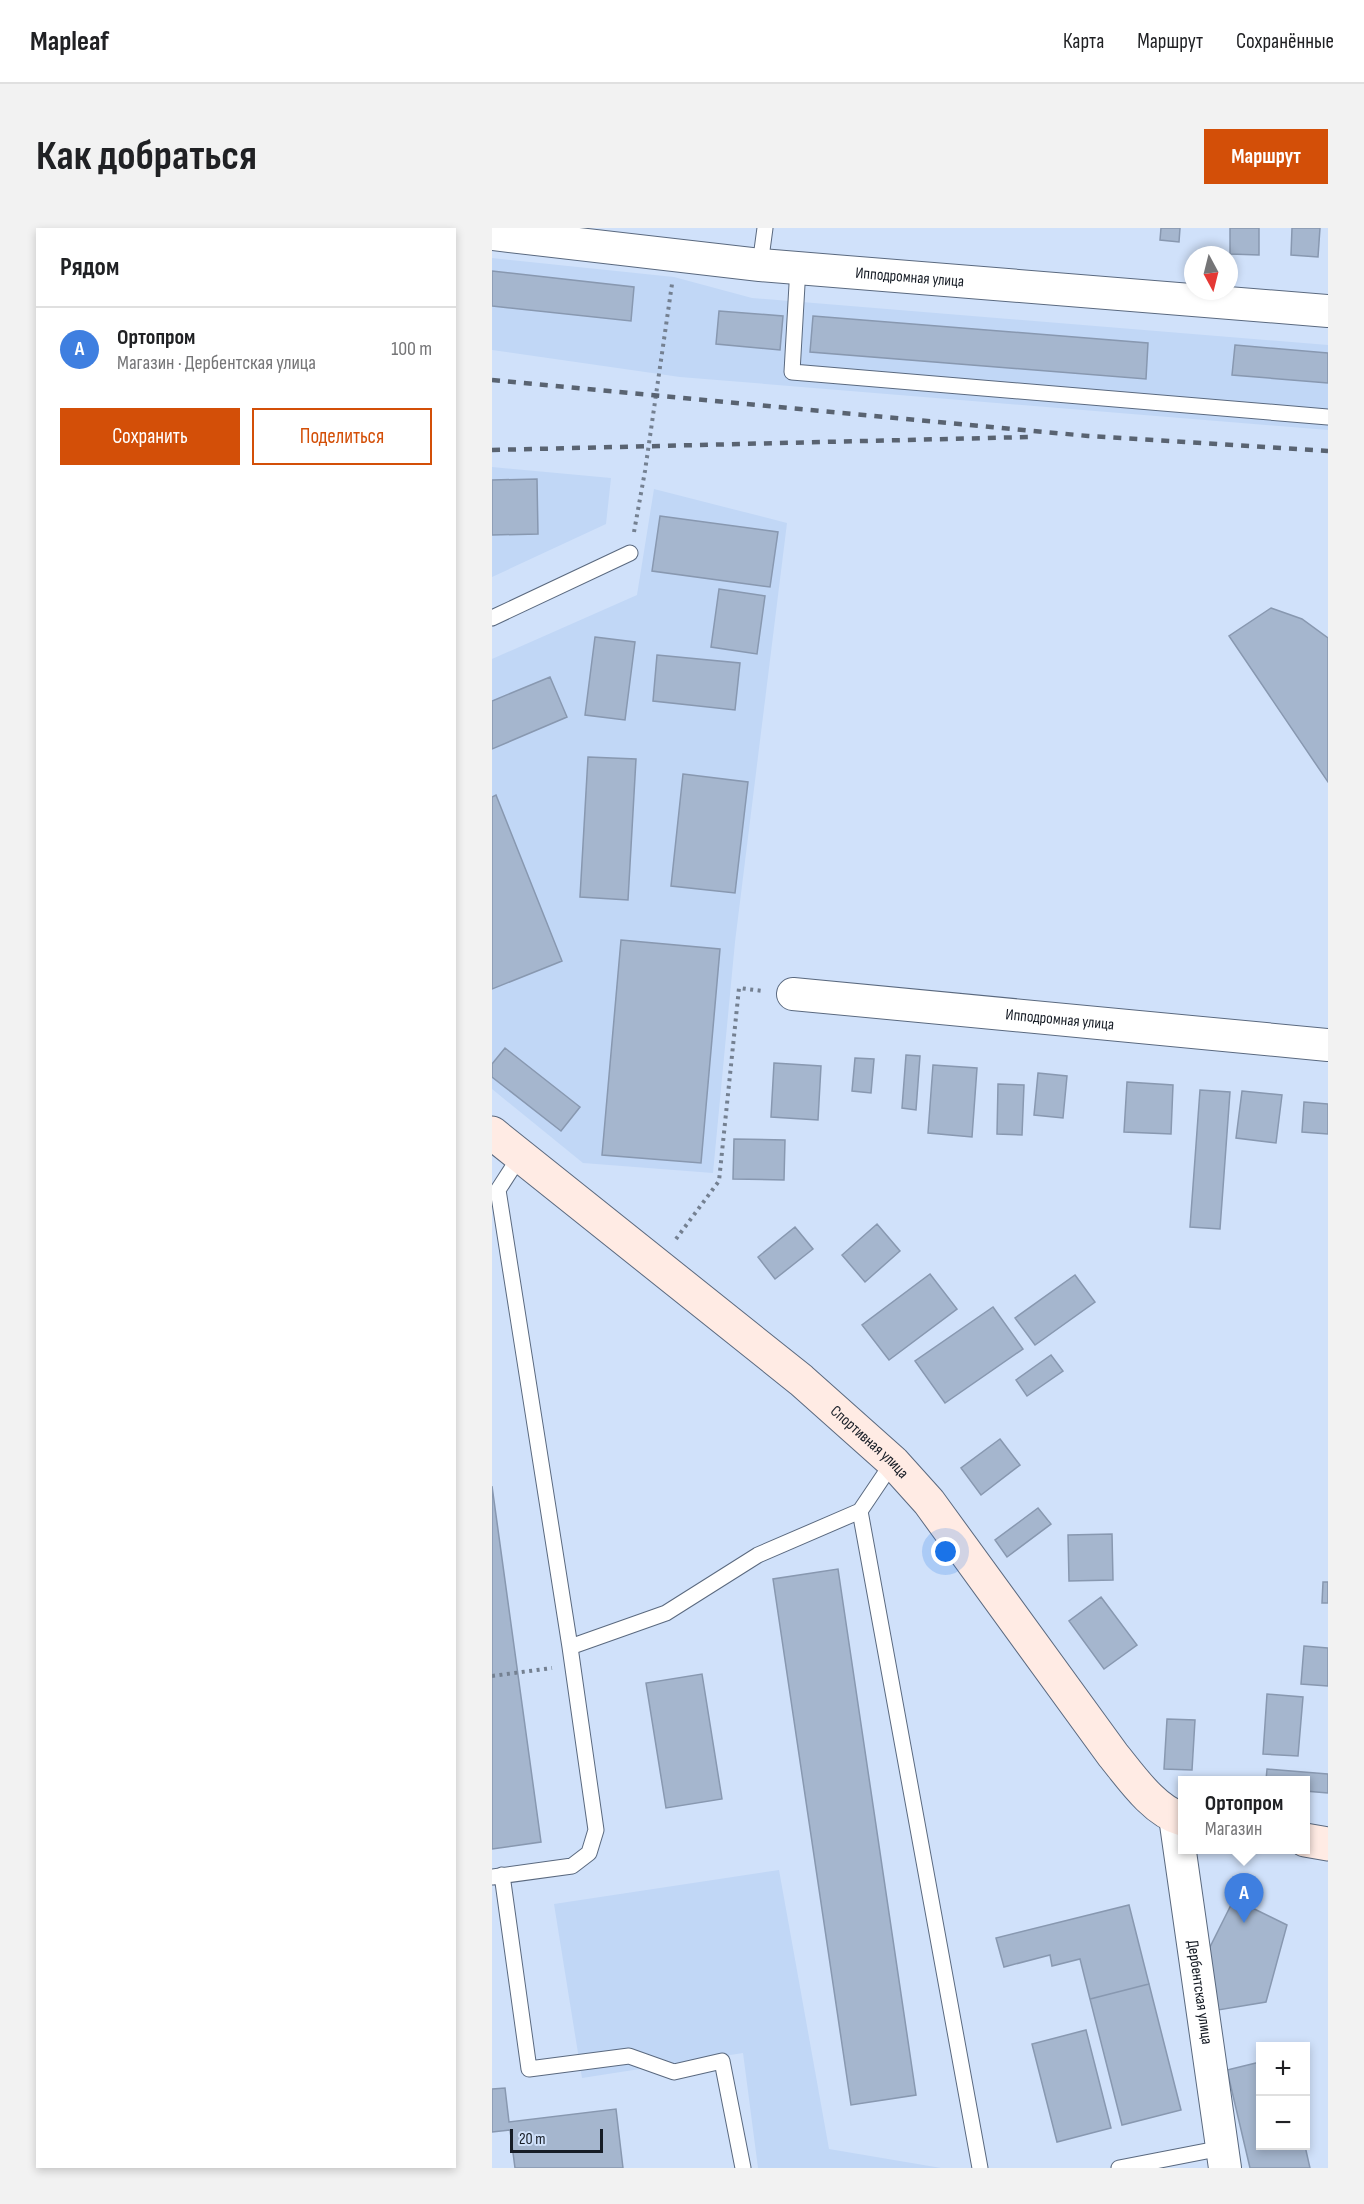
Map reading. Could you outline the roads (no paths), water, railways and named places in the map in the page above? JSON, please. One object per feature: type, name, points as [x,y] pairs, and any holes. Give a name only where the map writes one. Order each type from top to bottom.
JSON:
[{"type":"main road","name":"Спортивная улица","points":[[492,1133],[801,1380],[893,1462],[929,1503],[1113,1755],[1144,1793],[1178,1817]]},
{"type":"main road","points":[[1310,1841],[1328,1844]]},
{"type":"street","name":"Ипподромная улица","points":[[492,234],[760,265],[1328,311]]},
{"type":"street","name":"Ипподромная улица","points":[[793,994],[1328,1045]]},
{"type":"street","name":"Дербентская улица","points":[[1184,1854],[1224,2158]]},
{"type":"lane","points":[[760,265],[765,228]]},
{"type":"lane","points":[[798,267],[792,372],[1328,417]]},
{"type":"lane","points":[[492,618],[630,553]]},
{"type":"lane","points":[[520,1156],[495,1191],[573,1665],[596,1830],[589,1853],[572,1866],[497,1876],[529,2069],[628,2056],[674,2072],[722,2061],[744,2168]]},
{"type":"lane","points":[[570,1647],[666,1613],[758,1556],[860,1511],[893,1462]]},
{"type":"lane","points":[[860,1511],[980,2168]]},
{"type":"lane","points":[[1119,2168],[1224,2158]]},
{"type":"railway","points":[[492,380],[1088,436],[1328,451]]},
{"type":"railway","points":[[492,450],[1029,437]]},
{"type":"place","name":"Ортопром","points":[[1244,1923]]}]
